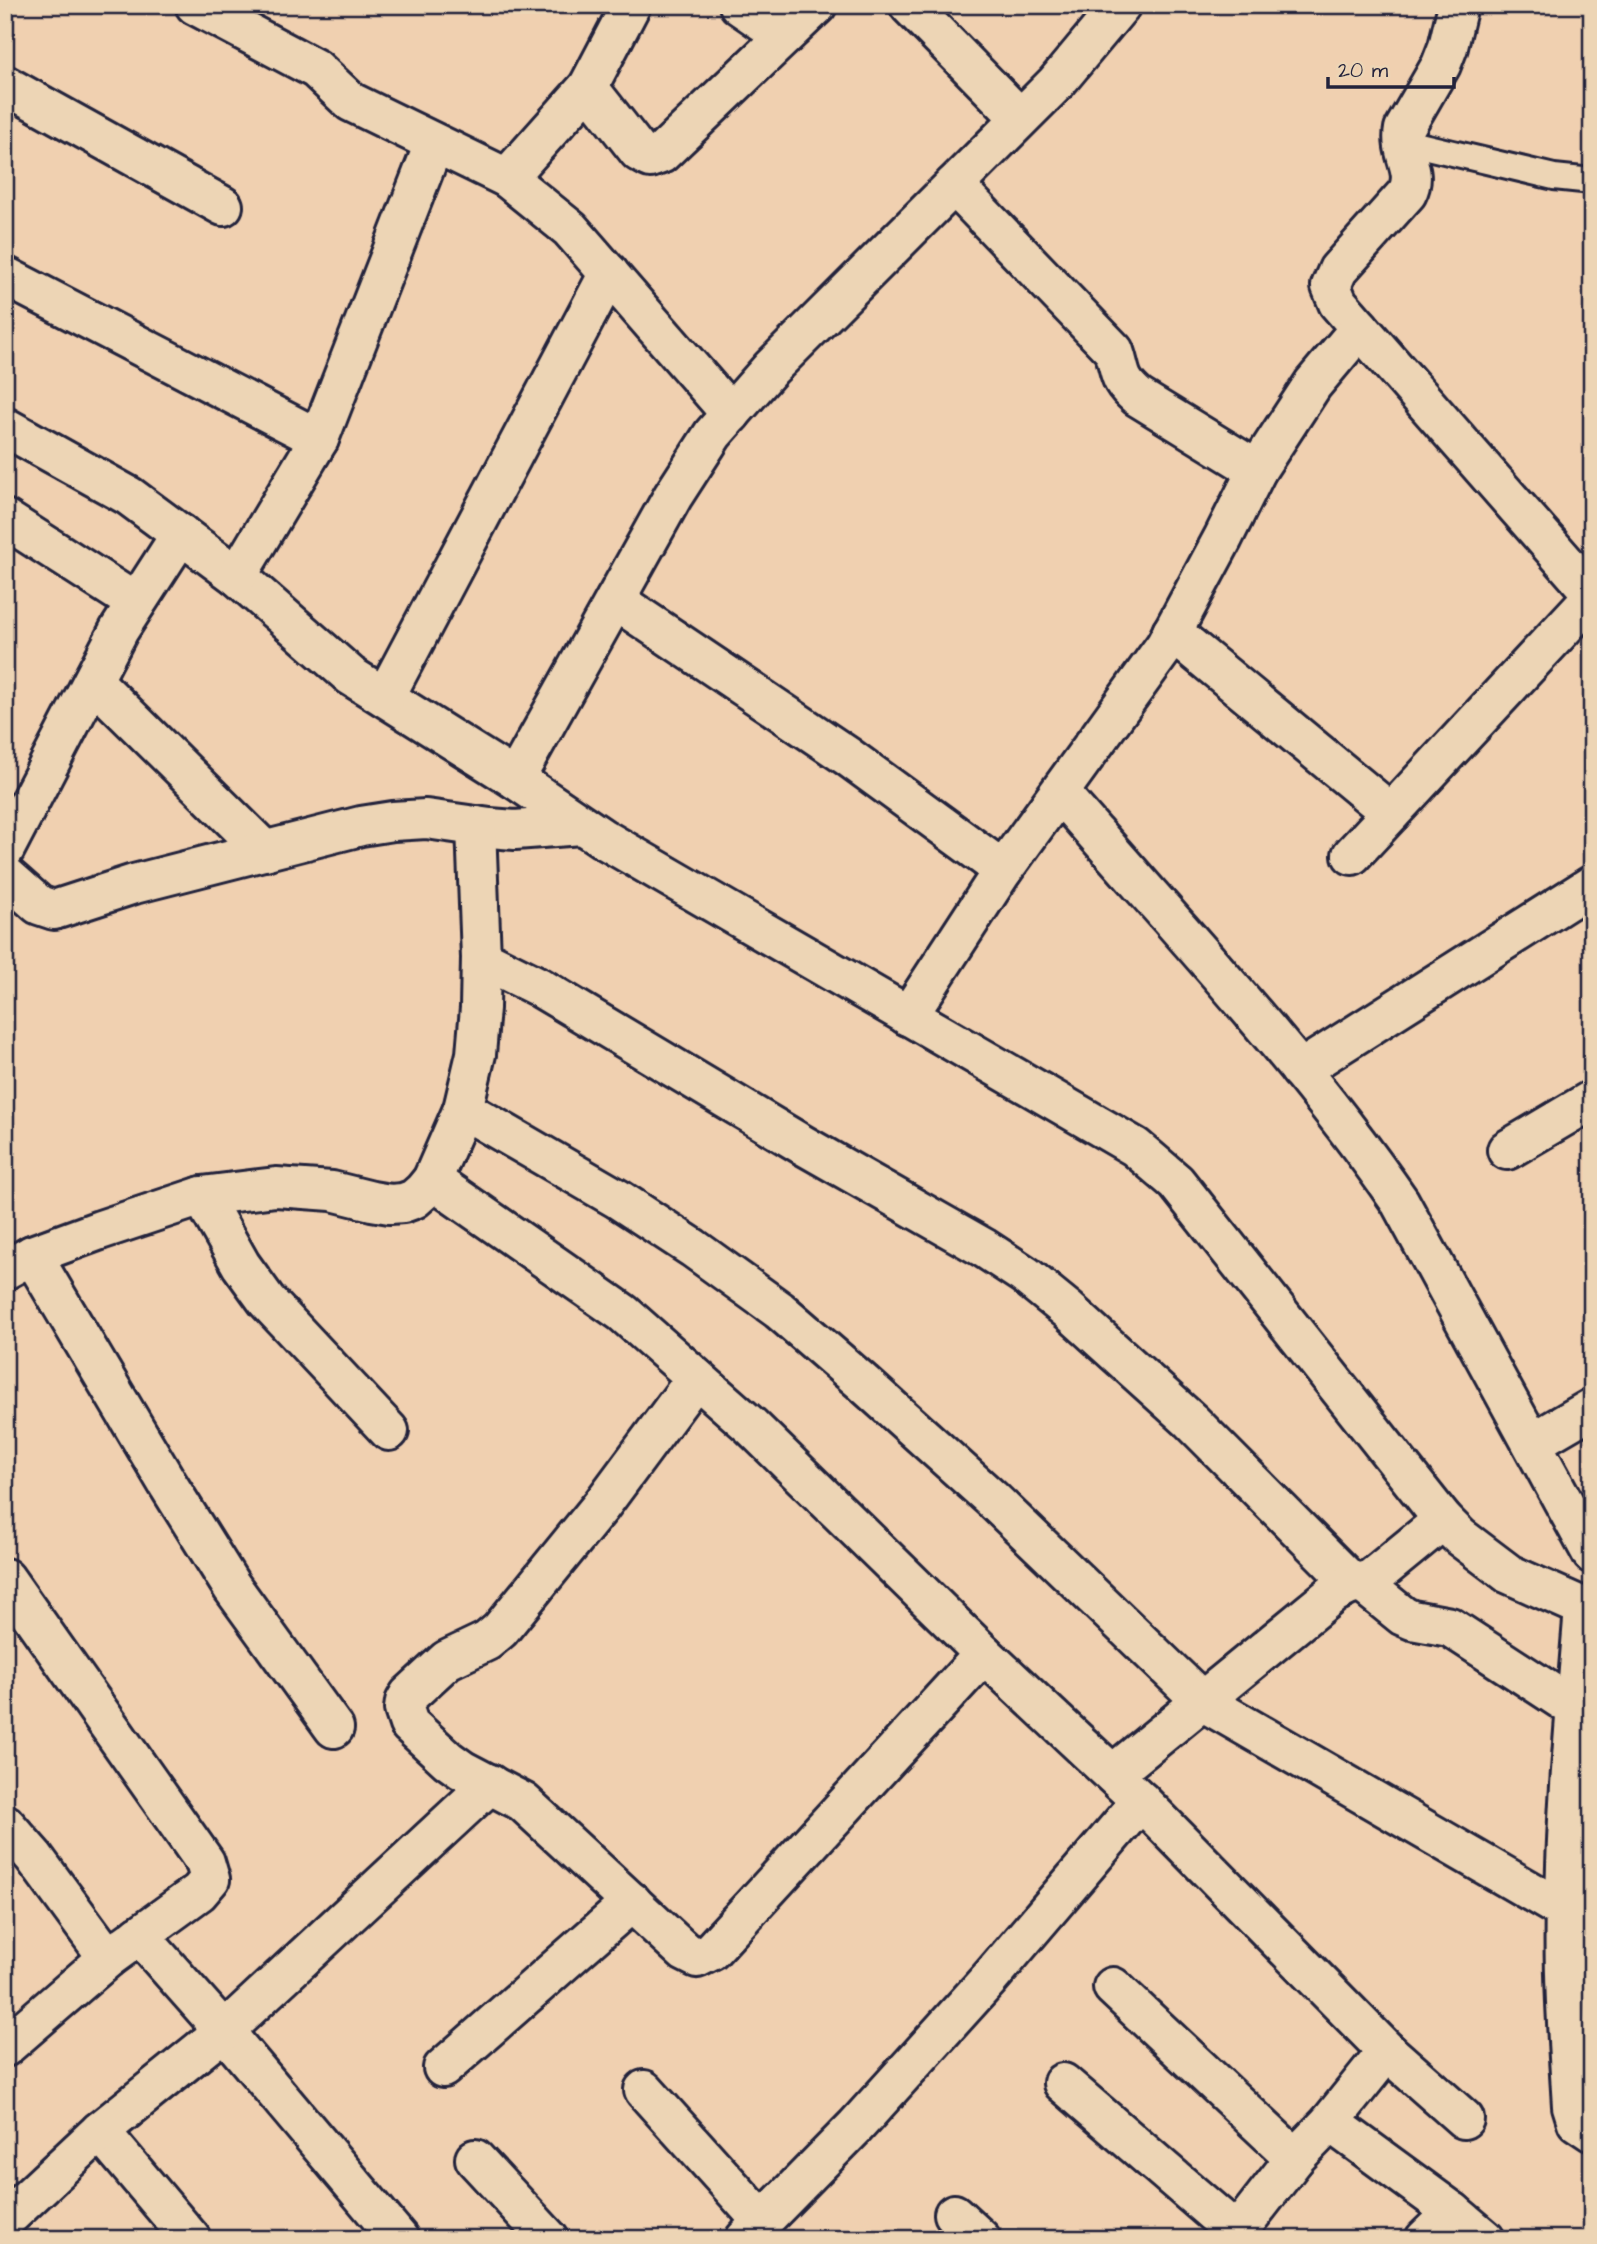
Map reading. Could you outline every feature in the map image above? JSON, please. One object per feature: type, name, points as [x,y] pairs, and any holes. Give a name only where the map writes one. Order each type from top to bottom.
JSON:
[{"type":"street","points":[[195,5],[300,59],[316,69],[351,102],[507,178],[570,229],[731,414]]},
{"type":"street","points":[[507,178],[588,88],[631,5]]},
{"type":"street","points":[[739,5],[785,36]]},
{"type":"street","points":[[588,88],[639,152],[650,158],[656,157],[817,5]]},
{"type":"street","points":[[909,5],[1020,118]]},
{"type":"street","points":[[1352,855],[1592,595],[1338,303],[1331,286],[1338,270],[1410,186],[1411,173],[1402,141],[1408,120],[1441,65],[1458,5]]},
{"type":"street","points":[[515,779],[673,496],[713,434],[771,368],[1056,83],[1113,8]]},
{"type":"street","points":[[5,85],[223,206]]},
{"type":"street","points":[[237,576],[319,439],[434,144]]},
{"type":"street","points":[[954,185],[1114,351],[1118,370],[1126,387],[1258,470]]},
{"type":"street","points":[[385,697],[609,272]]},
{"type":"street","points":[[5,276],[319,439]]},
{"type":"street","points":[[908,1016],[1003,870],[1165,646],[1258,470],[1313,384],[1360,328]]},
{"type":"street","points":[[5,427],[129,496],[237,576],[351,676],[515,779],[582,825],[1135,1147],[1176,1182],[1443,1520],[1460,1537],[1509,1574],[1588,1610],[1576,1709],[1564,1911],[1572,2106],[1577,2122],[1592,2132]]},
{"type":"street","points":[[5,519],[136,603]]},
{"type":"street","points":[[5,849],[119,630],[181,534]]},
{"type":"street","points":[[615,600],[847,756],[1003,870]]},
{"type":"street","points":[[1172,632],[1391,813]]},
{"type":"street","points":[[93,681],[265,851]]},
{"type":"street","points":[[1060,793],[1300,1070],[1365,1151],[1401,1202],[1592,1554]]},
{"type":"street","points":[[5,875],[39,905],[54,910],[134,884],[361,826],[426,819],[515,830],[582,825]]},
{"type":"street","points":[[334,1728],[232,1587],[169,1486],[19,1263],[100,1230],[202,1196],[276,1187],[332,1191],[372,1201],[403,1203],[414,1199],[432,1180],[463,1109],[476,1054],[481,1007],[481,958],[476,826]]},
{"type":"street","points":[[1300,1070],[1592,885]]},
{"type":"street","points":[[481,958],[540,987],[803,1145],[984,1248],[1025,1275],[1068,1310],[1191,1421],[1357,1583],[1402,1616],[1450,1627],[1576,1709]]},
{"type":"street","points":[[1507,1150],[1592,1100]]},
{"type":"street","points":[[463,1109],[618,1199],[693,1248],[779,1310],[991,1498],[1202,1701],[1564,1911]]},
{"type":"street","points":[[432,1180],[623,1313],[751,1426],[984,1654],[1141,1801],[1387,2050],[1464,2119]]},
{"type":"street","points":[[202,1196],[242,1265],[267,1301],[389,1431]]},
{"type":"street","points":[[696,1378],[601,1506],[500,1630],[487,1642],[447,1660],[405,1702],[405,1716],[409,1724],[462,1770],[523,1802],[690,1956],[697,1958],[711,1951],[984,1654]]},
{"type":"street","points":[[1532,1443],[1592,1408]]},
{"type":"street","points":[[1113,1774],[1334,1593],[1378,1574],[1443,1520]]},
{"type":"street","points":[[5,1578],[205,1862],[210,1879],[199,1892],[108,1958],[5,2047]]},
{"type":"street","points":[[5,2220],[100,2131],[224,2031],[489,1784]]},
{"type":"street","points":[[644,2090],[753,2230],[856,2126],[972,1998],[1141,1801]]},
{"type":"street","points":[[5,1824],[34,1857],[108,1958]]},
{"type":"street","points":[[443,2068],[632,1902]]},
{"type":"street","points":[[139,1935],[224,2031],[399,2239]]},
{"type":"street","points":[[1113,1987],[1295,2158]]},
{"type":"street","points":[[1063,2083],[1235,2236],[1295,2158],[1330,2122],[1387,2050]]},
{"type":"street","points":[[1330,2122],[1453,2212],[1485,2239]]},
{"type":"street","points":[[100,2131],[191,2239]]},
{"type":"street","points":[[475,2159],[549,2239]]},
{"type":"street","points":[[1425,2239],[1453,2212]]},
{"type":"lane","points":[[1402,141],[1554,177],[1592,181]]}]
